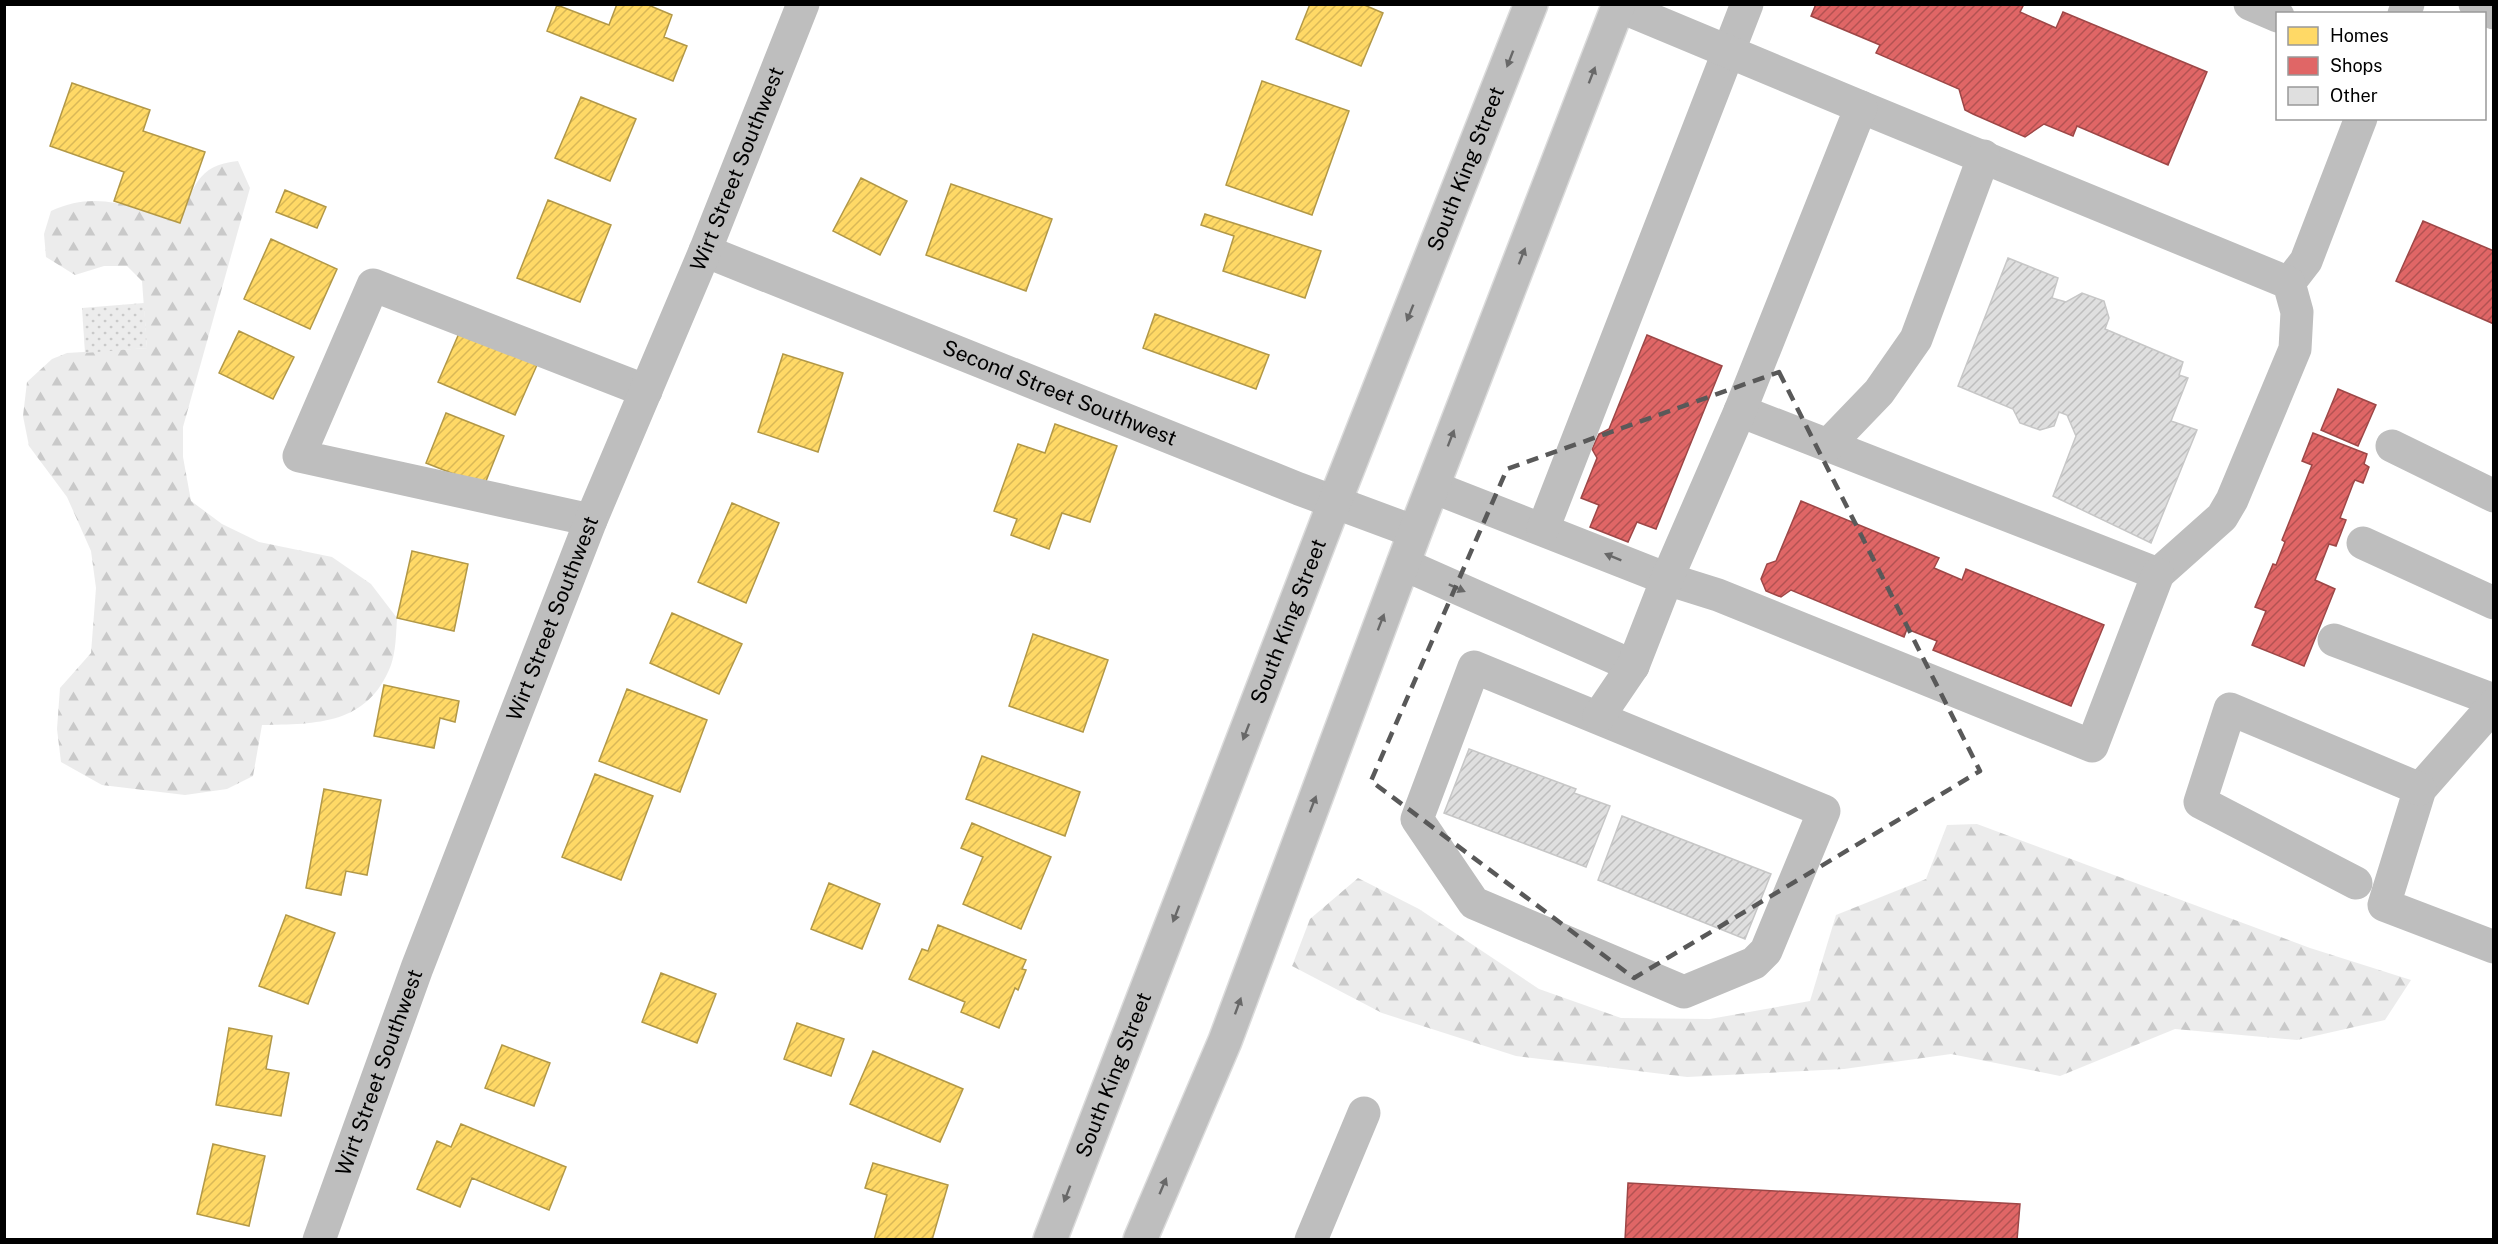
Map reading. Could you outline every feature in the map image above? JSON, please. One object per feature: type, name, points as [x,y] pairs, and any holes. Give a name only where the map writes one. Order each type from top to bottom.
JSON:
[{"type":"main road","name":"Wirt Street Southwest","points":[[319,1239],[417,968],[591,520],[705,251],[803,4]]},
{"type":"main road","name":"South King Street","points":[[1050,1239],[1335,501],[1532,4]]},
{"type":"main road","points":[[1543,529],[1747,4]]},
{"type":"main road","points":[[2250,4],[2276,15]]},
{"type":"main road","points":[[2475,4],[2493,12]]},
{"type":"main road","points":[[1140,1239],[1225,1041],[1432,487],[1619,5],[2289,283]]},
{"type":"main road","points":[[1599,716],[1634,666],[1667,579],[1740,411],[1861,107]]},
{"type":"main road","points":[[2289,283],[2306,261],[2360,120]]},
{"type":"main road","points":[[1828,445],[1879,392],[1916,339],[1984,156]]},
{"type":"main road","name":"Second Street Southwest","points":[[705,251],[1415,532]]},
{"type":"main road","points":[[1432,487],[1667,579],[1718,595],[2092,746],[2158,574],[2222,517],[2232,500],[2295,349],[2297,312],[2289,283]]},
{"type":"main road","points":[[591,520],[299,456],[373,285],[646,391]]},
{"type":"main road","points":[[1740,411],[2158,574]]},
{"type":"main road","points":[[2392,446],[2493,496]]},
{"type":"main road","points":[[2363,543],[2493,603]]},
{"type":"main road","points":[[1403,564],[1634,666]]},
{"type":"main road","points":[[2334,640],[2493,703],[2420,789],[2384,905],[2493,947]]},
{"type":"main road","points":[[1474,667],[1599,716],[1824,811],[1766,951],[1754,963],[1684,992],[1474,903],[1417,819],[1474,667]]},
{"type":"main road","points":[[2356,883],[2200,802],[2230,709],[2420,789]]},
{"type":"main road","points":[[1311,1239],[1364,1113]]},
{"type":"highlighted area","points":[[1779,372],[1980,771],[1634,978],[1371,781],[1507,469]]},
{"type":"green space","points":[[238,161],[250,188],[183,427],[183,457],[191,501],[222,524],[259,542],[332,557],[371,584],[397,618],[394,654],[381,685],[369,700],[355,710],[321,721],[262,725],[253,776],[227,789],[185,795],[102,785],[61,762],[57,729],[60,688],[91,653],[96,588],[91,551],[67,497],[29,446],[23,416],[27,382],[52,359],[67,353],[147,348],[142,281],[127,266],[104,266],[75,275],[46,257],[44,234],[51,211],[85,201],[116,203],[180,223],[193,189],[205,173],[224,163]]},
{"type":"green space","points":[[144,303],[147,348],[85,353],[82,308]]},
{"type":"green space","points":[[1977,824],[2310,948],[2411,980],[2385,1020],[2297,1040],[2175,1029],[2060,1076],[1951,1054],[1844,1069],[1687,1077],[1516,1056],[1382,1013],[1292,966],[1310,919],[1358,878],[1419,909],[1539,989],[1621,1018],[1710,1019],[1810,1001],[1836,915],[1926,879],[1947,825]]},
{"type":"building: Homes","points":[[617,4],[646,4],[672,15],[664,37],[687,46],[673,81],[547,31],[557,5],[609,25]]},
{"type":"building: Homes","points":[[1310,4],[1362,4],[1383,13],[1361,66],[1296,39]]},
{"type":"building: Homes","points":[[1262,81],[1349,111],[1312,215],[1226,185]]},
{"type":"building: Homes","points":[[72,83],[150,110],[143,131],[205,152],[180,223],[114,201],[124,172],[50,146]]},
{"type":"building: Homes","points":[[581,97],[636,119],[610,181],[555,158]]},
{"type":"building: Homes","points":[[861,178],[907,201],[880,255],[833,231]]},
{"type":"building: Homes","points":[[951,184],[1052,219],[1026,291],[926,255]]},
{"type":"building: Homes","points":[[285,190],[326,207],[317,228],[276,212]]},
{"type":"building: Homes","points":[[548,200],[611,225],[580,302],[517,278]]},
{"type":"building: Homes","points":[[1205,214],[1321,251],[1305,298],[1223,271],[1234,236],[1201,225]]},
{"type":"building: Homes","points":[[271,239],[337,269],[310,329],[244,299]]},
{"type":"building: Homes","points":[[1155,314],[1269,355],[1256,389],[1143,348]]},
{"type":"building: Homes","points":[[239,331],[294,357],[273,399],[219,373]]},
{"type":"building: Homes","points":[[460,331],[537,365],[515,415],[438,382]]},
{"type":"building: Homes","points":[[783,354],[843,373],[818,452],[758,432]]},
{"type":"building: Homes","points":[[446,413],[504,436],[484,486],[426,463]]},
{"type":"building: Homes","points":[[1055,424],[1117,446],[1090,522],[1062,513],[1049,549],[1011,535],[1017,519],[994,511],[1018,444],[1045,453]]},
{"type":"building: Homes","points":[[732,503],[779,523],[746,603],[698,582]]},
{"type":"building: Homes","points":[[412,551],[468,564],[454,631],[397,618]]},
{"type":"building: Homes","points":[[672,613],[742,644],[719,694],[650,663]]},
{"type":"building: Homes","points":[[1033,634],[1108,660],[1083,732],[1009,706]]},
{"type":"building: Homes","points":[[384,685],[459,701],[455,722],[440,718],[434,748],[374,736]]},
{"type":"building: Homes","points":[[627,689],[707,720],[680,792],[599,761]]},
{"type":"building: Homes","points":[[982,756],[1080,792],[1065,836],[966,799]]},
{"type":"building: Homes","points":[[595,774],[653,796],[621,880],[562,857]]},
{"type":"building: Homes","points":[[324,789],[381,800],[367,875],[346,871],[341,895],[306,888]]},
{"type":"building: Homes","points":[[972,823],[1051,857],[1021,929],[963,904],[983,857],[961,848]]},
{"type":"building: Homes","points":[[829,883],[880,904],[862,949],[811,929]]},
{"type":"building: Homes","points":[[286,915],[335,933],[308,1004],[259,986]]},
{"type":"building: Homes","points":[[938,925],[1026,960],[1022,969],[1026,970],[1018,990],[1015,988],[999,1028],[961,1012],[965,1002],[909,979],[922,949],[928,951]]},
{"type":"building: Homes","points":[[661,973],[716,994],[697,1043],[642,1022]]},
{"type":"building: Homes","points":[[797,1023],[844,1039],[831,1076],[784,1059]]},
{"type":"building: Homes","points":[[229,1028],[272,1036],[266,1069],[289,1073],[281,1116],[216,1105]]},
{"type":"building: Homes","points":[[502,1045],[550,1063],[534,1106],[485,1088]]},
{"type":"building: Homes","points":[[873,1051],[963,1089],[940,1142],[850,1104]]},
{"type":"building: Homes","points":[[461,1124],[566,1167],[549,1210],[472,1178],[460,1207],[417,1189],[437,1141],[451,1147]]},
{"type":"building: Homes","points":[[213,1144],[265,1156],[249,1226],[197,1214]]},
{"type":"building: Homes","points":[[873,1163],[948,1185],[932,1240],[874,1240],[887,1195],[865,1188]]},
{"type":"building: Shops","points":[[1816,4],[2024,4],[2020,12],[2056,28],[2063,12],[2207,72],[2168,165],[2077,126],[2073,136],[2044,124],[2025,137],[1973,114],[1965,110],[1959,89],[1876,53],[1880,45],[1811,16]]},
{"type":"building: Shops","points":[[2423,221],[2494,251],[2494,324],[2396,281]]},
{"type":"building: Shops","points":[[1647,335],[1722,366],[1656,529],[1637,522],[1628,542],[1590,527],[1599,505],[1581,498],[1597,458],[1592,449],[1599,434],[1609,429]]},
{"type":"building: Shops","points":[[2338,389],[2376,405],[2358,446],[2321,430]]},
{"type":"building: Shops","points":[[2313,433],[2367,454],[2364,464],[2369,467],[2363,483],[2355,480],[2353,484],[2340,518],[2346,520],[2336,546],[2329,544],[2315,580],[2335,589],[2304,666],[2252,645],[2266,611],[2255,607],[2273,564],[2276,565],[2285,542],[2282,540],[2312,465],[2302,461]]},
{"type":"building: Shops","points":[[1801,501],[1939,558],[1934,568],[1962,580],[1966,569],[2104,625],[2071,706],[1933,650],[1937,641],[1907,629],[1904,637],[1791,590],[1781,597],[1766,591],[1761,579],[1767,564],[1776,561]]},
{"type":"building: Shops","points":[[1628,1183],[2020,1204],[2017,1240],[1625,1240]]},
{"type":"building: Other","points":[[2008,258],[2058,278],[2052,298],[2066,302],[2082,293],[2104,301],[2109,318],[2105,329],[2183,362],[2179,375],[2188,378],[2171,421],[2197,430],[2151,543],[2053,496],[2076,436],[2067,415],[2059,412],[2054,426],[2040,430],[2020,423],[2013,409],[1958,386]]},
{"type":"building: Other","points":[[1469,749],[1576,789],[1574,793],[1610,806],[1586,867],[1444,813]]},
{"type":"building: Other","points":[[1622,816],[1771,874],[1745,939],[1598,880]]}]
